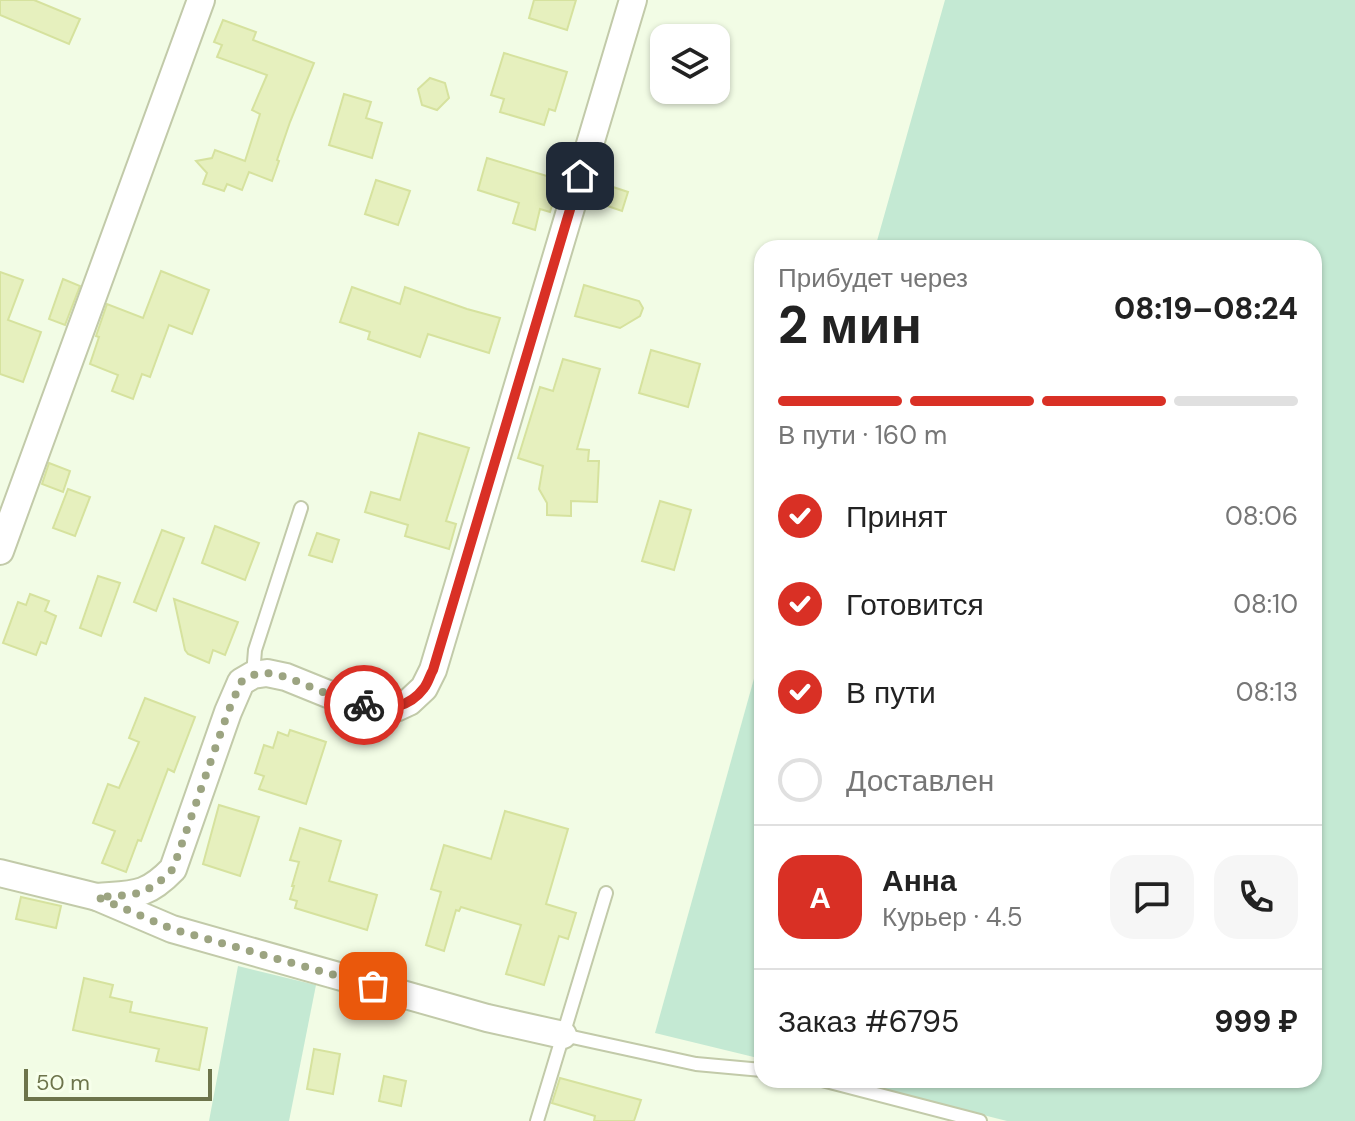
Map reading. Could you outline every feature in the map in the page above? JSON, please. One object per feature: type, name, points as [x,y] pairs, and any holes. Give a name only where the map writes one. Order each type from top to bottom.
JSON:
[{"type":"street","points":[[0,551],[201,0]]},
{"type":"street","points":[[97,897],[135,894],[157,886],[173,869],[241,682],[253,675],[267,673],[372,708],[396,708],[409,702],[424,688],[438,655],[633,0]]},
{"type":"street","points":[[0,873],[97,897],[172,929],[487,1018],[563,1035]]},
{"type":"lane","points":[[253,675],[255,650],[301,508]]},
{"type":"lane","points":[[537,1121],[606,893]]},
{"type":"lane","points":[[563,1035],[696,1064],[754,1069]]},
{"type":"lane","points":[[853,1088],[980,1121]]},
{"type":"green space","points":[[945,0],[1355,0],[1355,1121],[1007,1121],[876,1088],[1322,1088],[1322,240],[877,240]]},
{"type":"green space","points":[[754,679],[754,1057],[655,1033]]},
{"type":"green space","points":[[238,966],[316,985],[289,1121],[209,1121]]},
{"type":"building","points":[[0,0],[34,0],[80,19],[69,44],[0,15]]},
{"type":"building","points":[[534,0],[576,0],[567,30],[529,18]]},
{"type":"building","points":[[223,20],[256,32],[253,40],[314,63],[290,122],[272,181],[249,172],[242,190],[227,184],[224,191],[203,184],[207,173],[196,161],[212,158],[215,150],[245,161],[260,114],[252,110],[267,75],[217,57],[222,45],[214,42]]},
{"type":"building","points":[[504,53],[567,72],[555,111],[549,109],[544,125],[500,112],[504,99],[491,95]]},
{"type":"building","points":[[430,78],[445,83],[449,98],[437,110],[422,105],[418,89]]},
{"type":"building","points":[[344,94],[371,102],[366,118],[382,123],[372,158],[329,145]]},
{"type":"building","points":[[487,158],[560,180],[550,212],[540,209],[535,230],[513,223],[519,203],[478,190]]},
{"type":"building","points":[[376,180],[410,191],[398,225],[365,214]]},
{"type":"building","points":[[601,183],[628,192],[622,211],[596,202]]},
{"type":"building","points":[[161,271],[209,290],[192,334],[169,325],[150,377],[142,374],[133,399],[112,391],[118,375],[90,364],[99,337],[96,336],[107,304],[143,318]]},
{"type":"building","points":[[0,272],[23,280],[8,320],[41,332],[23,382],[0,374]]},
{"type":"building","points":[[63,279],[80,286],[65,325],[49,319]]},
{"type":"building","points":[[584,285],[639,301],[643,308],[640,316],[620,328],[575,316]]},
{"type":"building","points":[[352,287],[400,304],[405,287],[500,318],[489,353],[428,334],[420,357],[368,339],[370,332],[340,322]]},
{"type":"building","points":[[651,350],[700,364],[688,407],[639,393]]},
{"type":"building","points":[[563,359],[600,369],[577,449],[589,450],[588,461],[599,461],[597,502],[571,501],[571,516],[547,515],[547,503],[539,489],[543,466],[518,458],[540,387],[553,391]]},
{"type":"building","points":[[419,433],[469,448],[446,521],[456,524],[449,549],[405,536],[408,525],[365,512],[371,492],[400,500]]},
{"type":"building","points":[[49,463],[70,471],[63,492],[42,484]]},
{"type":"building","points":[[68,489],[90,497],[75,536],[53,528]]},
{"type":"building","points":[[660,501],[691,510],[674,570],[642,561]]},
{"type":"building","points":[[215,526],[259,543],[245,580],[202,563]]},
{"type":"building","points":[[162,530],[184,538],[156,611],[134,602]]},
{"type":"building","points":[[317,533],[339,540],[332,562],[309,555]]},
{"type":"building","points":[[98,576],[120,583],[101,636],[80,628]]},
{"type":"building","points":[[30,594],[49,601],[45,611],[56,616],[46,644],[41,642],[36,655],[3,643],[18,602],[26,605]]},
{"type":"building","points":[[174,599],[238,622],[225,655],[213,650],[209,663],[188,654]]},
{"type":"building","points":[[145,698],[195,717],[174,772],[168,769],[126,872],[102,863],[115,831],[93,823],[108,784],[119,788],[139,742],[129,738]]},
{"type":"building","points":[[290,730],[326,742],[306,804],[259,789],[264,776],[255,773],[264,745],[273,748],[278,732],[288,736]]},
{"type":"building","points":[[219,805],[259,817],[240,876],[203,864]]},
{"type":"building","points":[[505,811],[568,829],[546,904],[576,913],[568,939],[559,936],[544,985],[506,974],[521,925],[461,907],[459,911],[456,910],[444,951],[426,945],[441,892],[431,889],[444,845],[491,859]]},
{"type":"building","points":[[300,828],[341,841],[329,881],[377,895],[367,930],[295,908],[297,901],[290,899],[299,862],[290,860]]},
{"type":"building","points":[[21,897],[61,906],[56,928],[16,919]]},
{"type":"building","points":[[84,978],[113,985],[110,997],[132,1002],[130,1012],[207,1028],[199,1070],[156,1061],[159,1049],[73,1030]]},
{"type":"building","points":[[314,1049],[340,1054],[333,1094],[307,1089]]},
{"type":"building","points":[[384,1076],[406,1081],[401,1106],[379,1101]]},
{"type":"building","points":[[560,1078],[641,1100],[634,1121],[594,1121],[595,1116],[552,1103]]},
{"type":"way so far","points":[[364,705],[267,673],[253,675],[241,682],[173,869],[157,886],[135,894],[97,897],[172,929],[373,986]]},
{"type":"route","points":[[364,705],[396,708],[409,702],[424,688],[433,670],[580,176]]}]
